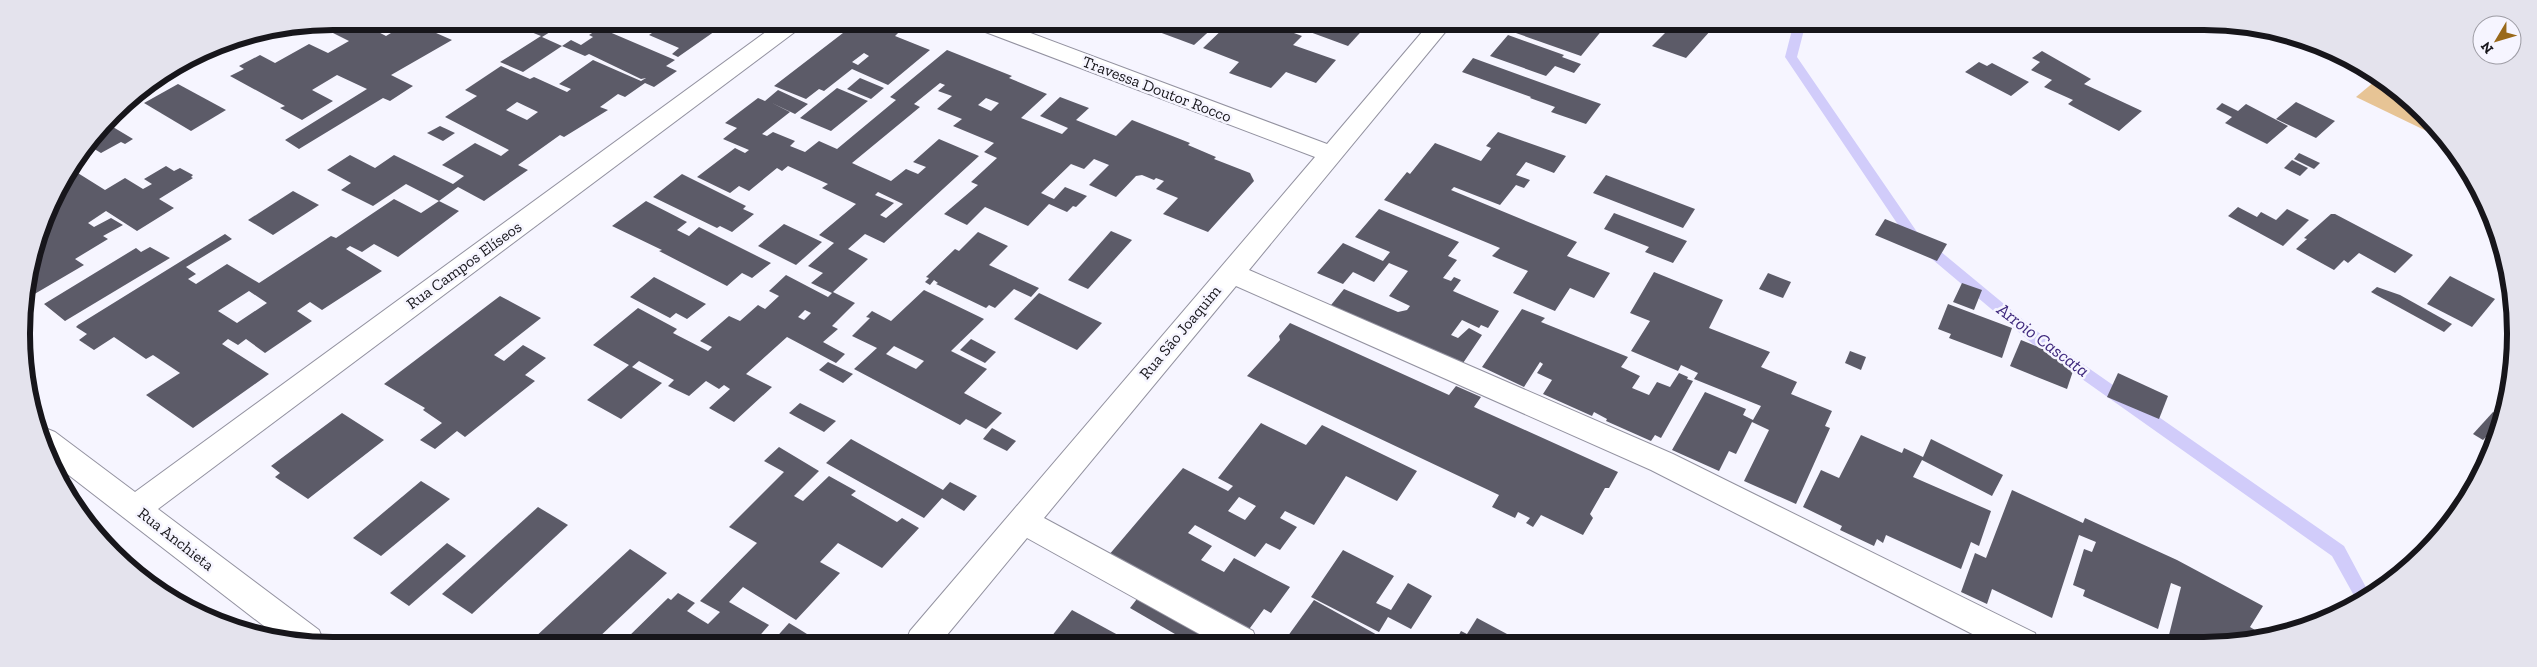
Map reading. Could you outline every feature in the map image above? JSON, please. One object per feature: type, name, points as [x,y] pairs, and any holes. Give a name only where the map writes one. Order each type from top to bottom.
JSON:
[{"type":"street","name":"Rua Campos Elíseos","points":[[136,508],[783,30]]},
{"type":"street","name":"Travessa Doutor Rocco","points":[[1003,30],[1331,154]]},
{"type":"street","name":"Rua São Joaquim","points":[[925,637],[1436,30]]},
{"type":"street","points":[[1230,273],[1662,462],[2011,637]]},
{"type":"street","name":"Rua Anchieta","points":[[51,445],[300,635]]},
{"type":"street","points":[[1023,521],[1234,637]]},
{"type":"shaded area","points":[[2374,82],[2404,105],[2433,134],[2356,97]]},
{"type":"building","points":[[328,30],[374,30],[386,36],[396,30],[429,30],[452,40],[391,75],[413,86],[390,101],[383,98],[299,149],[285,140],[367,89],[337,75],[312,90],[333,101],[302,120],[280,108],[285,106],[230,76],[244,69],[239,66],[260,55],[275,63],[309,44],[328,53],[349,41]]},
{"type":"building","points":[[534,30],[553,30],[542,37],[562,46],[523,72],[500,62],[541,36],[531,32]]},
{"type":"building","points":[[597,30],[605,30],[675,60],[666,66],[677,71],[654,87],[645,83],[625,97],[618,94],[600,107],[608,110],[564,137],[560,135],[518,165],[528,170],[484,201],[458,187],[439,201],[406,184],[373,206],[341,190],[351,183],[327,170],[350,155],[375,168],[394,155],[453,184],[464,176],[442,165],[475,143],[501,156],[509,150],[445,117],[477,96],[465,90],[501,66],[530,79],[534,77],[567,92],[571,89],[559,84],[593,60],[641,81],[646,78],[641,79],[589,54],[585,56],[562,46],[571,40],[581,45],[593,37],[589,35]],"holes":[[[517,102],[538,112],[527,120],[506,110]]]},
{"type":"building","points":[[653,30],[717,30],[678,57],[672,54],[679,48],[649,35],[655,31]]},
{"type":"building","points":[[847,30],[901,30],[895,36],[930,50],[888,85],[852,69],[824,91],[819,89],[806,99],[774,86]],"holes":[[[864,53],[869,56],[858,65],[852,62]]]},
{"type":"building","points":[[1161,30],[1210,30],[1194,45],[1159,32]]},
{"type":"building","points":[[1222,30],[1286,30],[1302,36],[1293,45],[1336,60],[1316,83],[1286,72],[1271,88],[1229,73],[1239,62],[1203,48]]},
{"type":"building","points":[[1304,30],[1363,30],[1348,46]]},
{"type":"building","points":[[1515,30],[1602,30],[1581,56],[1513,32]]},
{"type":"building","points":[[1668,30],[1711,30],[1686,58],[1652,46]]},
{"type":"building","points":[[1508,35],[1564,55],[1562,57],[1581,64],[1574,73],[1555,66],[1546,76],[1490,56]]},
{"type":"building","points":[[947,50],[1012,76],[1009,78],[1047,94],[1021,118],[1062,134],[1068,128],[1040,116],[1060,97],[1089,108],[1076,120],[1116,136],[1132,120],[1190,143],[1188,145],[1216,157],[1214,159],[1250,173],[1254,181],[1208,232],[1163,214],[1178,198],[1156,189],[1164,181],[1156,178],[1154,180],[1142,175],[1136,176],[1116,197],[1089,185],[1109,165],[1094,159],[1084,169],[1071,164],[1041,193],[1054,199],[1065,187],[1087,196],[1076,207],[1073,206],[1067,212],[1049,204],[1028,226],[985,207],[967,225],[944,214],[978,185],[971,182],[997,158],[984,152],[994,143],[953,126],[962,119],[937,109],[952,96],[938,91],[945,85],[940,83],[914,104],[920,107],[852,163],[891,181],[906,169],[918,174],[926,167],[913,162],[939,139],[979,156],[884,243],[865,234],[848,249],[868,259],[833,292],[855,303],[832,326],[838,329],[823,342],[845,354],[836,363],[787,337],[746,374],[772,387],[734,422],[709,408],[730,389],[724,385],[719,389],[706,381],[689,396],[668,386],[674,380],[639,361],[632,367],[662,383],[621,419],[587,400],[629,365],[593,345],[638,308],[677,329],[673,333],[708,351],[712,347],[700,341],[729,316],[740,321],[758,305],[765,309],[779,296],[769,291],[786,275],[828,297],[832,293],[811,283],[823,273],[808,266],[834,243],[819,235],[856,204],[822,188],[828,184],[788,166],[782,171],[777,168],[749,191],[739,186],[730,193],[697,177],[735,148],[745,153],[749,150],[723,139],[737,128],[725,123],[758,98],[765,101],[778,90],[808,104],[795,114],[772,103],[790,112],[762,134],[767,136],[773,132],[795,141],[790,146],[805,152],[819,141],[837,149],[896,100],[890,97]],"holes":[[[986,98],[999,103],[991,111],[978,105]],[[878,192],[903,204],[886,218],[880,215],[894,203],[875,195]],[[805,310],[811,313],[804,320],[798,317]]]},
{"type":"building","points":[[2042,51],[2091,79],[2084,84],[2142,111],[2119,131],[2068,104],[2073,100],[2044,87],[2052,80],[2031,70],[2040,62],[2032,58]]},
{"type":"building","points":[[1473,58],[1601,104],[1586,124],[1551,112],[1555,107],[1462,72]]},
{"type":"building","points":[[1979,62],[1987,66],[1992,63],[2029,82],[2011,96],[1965,72]]},
{"type":"building","points":[[860,78],[884,88],[871,99],[847,89]]},
{"type":"building","points":[[178,84],[226,110],[191,131],[144,103]]},
{"type":"building","points":[[837,88],[868,101],[831,131],[800,118]]},
{"type":"building","points":[[2296,102],[2335,121],[2316,138],[2276,119]]},
{"type":"building","points":[[2222,103],[2238,111],[2246,104],[2288,126],[2267,144],[2225,123],[2232,117],[2216,109]]},
{"type":"building","points":[[112,126],[133,139],[125,144],[121,142],[101,153],[93,148]]},
{"type":"building","points":[[440,126],[455,133],[443,141],[427,133]]},
{"type":"building","points":[[1498,132],[1566,156],[1554,173],[1526,162],[1516,175],[1530,180],[1524,188],[1516,185],[1500,205],[1454,187],[1451,190],[1577,242],[1567,256],[1610,273],[1594,298],[1570,288],[1555,311],[1513,293],[1528,271],[1492,256],[1500,248],[1384,200],[1407,172],[1410,174],[1435,143],[1481,161],[1491,148],[1486,146]]},
{"type":"building","points":[[2299,153],[2320,163],[2314,169],[2294,159]]},
{"type":"building","points":[[2292,160],[2308,168],[2300,176],[2284,168]]},
{"type":"building","points":[[166,166],[174,171],[180,168],[193,175],[191,177],[193,178],[159,199],[174,208],[137,231],[106,211],[88,223],[94,227],[111,218],[123,225],[103,236],[108,239],[75,259],[84,265],[33,295],[40,255],[46,236],[61,199],[77,172],[105,190],[125,178],[143,189],[152,184],[144,179]]},
{"type":"building","points":[[682,174],[746,206],[743,209],[754,214],[732,232],[720,226],[717,228],[653,197]]},
{"type":"building","points":[[1606,175],[1695,209],[1683,228],[1593,193]]},
{"type":"building","points":[[293,191],[319,205],[273,235],[248,220]]},
{"type":"building","points":[[394,199],[421,213],[439,201],[459,211],[398,257],[374,244],[362,252],[350,246],[346,249],[382,271],[322,310],[310,302],[297,311],[312,321],[265,353],[246,339],[238,345],[228,339],[222,344],[269,374],[193,428],[146,395],[180,373],[153,355],[146,359],[114,337],[94,350],[79,340],[87,334],[76,327],[78,325],[225,234],[232,239],[186,267],[196,274],[188,279],[196,284],[227,264],[259,283],[331,236],[336,238]],"holes":[[[249,291],[267,303],[237,323],[218,311]]]},
{"type":"building","points":[[646,201],[687,222],[677,230],[689,236],[699,227],[771,263],[752,278],[742,273],[727,286],[659,251],[662,250],[612,226]]},
{"type":"building","points":[[2238,207],[2257,217],[2261,212],[2276,220],[2287,209],[2309,220],[2283,246],[2228,216]]},
{"type":"building","points":[[1379,209],[1459,242],[1448,256],[1457,260],[1443,278],[1451,281],[1454,277],[1461,280],[1453,291],[1499,311],[1488,328],[1481,325],[1479,328],[1462,320],[1451,335],[1458,338],[1469,328],[1482,335],[1459,369],[1394,340],[1398,334],[1388,330],[1384,335],[1327,310],[1344,289],[1398,312],[1407,310],[1410,306],[1389,296],[1408,271],[1389,263],[1374,282],[1353,272],[1343,284],[1317,273],[1343,243],[1383,261],[1390,252],[1355,237]]},
{"type":"building","points":[[1614,213],[1687,241],[1673,263],[1645,252],[1649,247],[1604,229]]},
{"type":"building","points":[[2331,214],[2335,214],[2413,255],[2395,273],[2359,253],[2348,263],[2344,260],[2334,270],[2296,249],[2307,239],[2304,238]]},
{"type":"building","points":[[1885,219],[1947,244],[1937,261],[1875,235]]},
{"type":"building","points":[[784,224],[822,242],[796,265],[758,246]]},
{"type":"building","points":[[1111,231],[1132,240],[1088,289],[1068,280]]},
{"type":"building","points":[[978,232],[1008,246],[989,265],[1039,288],[1031,297],[1014,289],[995,308],[989,305],[986,308],[936,284],[938,283],[934,280],[930,285],[925,282],[929,278],[926,277],[955,249],[959,251]]},
{"type":"building","points":[[150,247],[170,258],[65,321],[44,304],[136,248],[141,252]]},
{"type":"building","points":[[1654,272],[1723,300],[1709,328],[1770,352],[1761,367],[1797,382],[1791,394],[1832,411],[1825,426],[1830,428],[1796,504],[1744,481],[1769,430],[1752,422],[1736,454],[1729,451],[1719,471],[1672,450],[1705,392],[1746,409],[1743,415],[1753,420],[1761,406],[1694,379],[1698,373],[1681,365],[1678,371],[1631,351],[1650,321],[1630,313]]},
{"type":"building","points":[[1768,273],[1791,282],[1783,298],[1759,289]]},
{"type":"building","points":[[2450,276],[2495,299],[2472,327],[2427,304]]},
{"type":"building","points":[[654,277],[706,304],[687,319],[676,313],[670,318],[630,297]]},
{"type":"building","points":[[1962,283],[1982,290],[1974,310],[1953,302]]},
{"type":"building","points":[[2377,287],[2400,295],[2452,324],[2444,332],[2371,292]]},
{"type":"building","points":[[924,290],[984,319],[951,351],[987,369],[964,393],[1002,413],[986,429],[966,419],[960,425],[854,369],[877,348],[852,336],[870,318],[866,317],[872,311],[891,321]],"holes":[[[894,346],[924,361],[916,369],[886,354]]]},
{"type":"building","points":[[1039,293],[1102,323],[1077,350],[1014,319]]},
{"type":"building","points":[[500,296],[541,318],[494,355],[504,361],[523,345],[546,358],[525,375],[535,381],[465,437],[457,431],[435,449],[420,440],[442,423],[423,410],[425,408],[384,384]]},
{"type":"building","points":[[1948,304],[2012,328],[2002,358],[1949,338],[1951,334],[1938,329]]},
{"type":"building","points":[[1522,309],[1545,318],[1541,322],[1628,357],[1621,367],[1640,376],[1632,388],[1649,395],[1657,382],[1670,387],[1679,373],[1693,381],[1661,438],[1655,435],[1651,441],[1606,421],[1607,419],[1594,412],[1592,416],[1543,394],[1552,380],[1537,373],[1543,364],[1540,362],[1524,387],[1482,367]]},
{"type":"building","points":[[1290,323],[1449,395],[1456,386],[1481,397],[1474,407],[1618,472],[1609,488],[1605,488],[1590,514],[1593,518],[1583,535],[1541,515],[1533,527],[1526,523],[1530,518],[1518,512],[1515,518],[1492,507],[1499,495],[1247,376],[1280,340],[1279,336]]},
{"type":"building","points":[[971,339],[996,352],[985,363],[960,350]]},
{"type":"building","points":[[2021,340],[2076,362],[2067,389],[2010,366]]},
{"type":"building","points":[[1850,351],[1866,357],[1861,370],[1845,363]]},
{"type":"building","points":[[828,362],[853,374],[843,383],[819,370]]},
{"type":"building","points":[[2118,373],[2168,396],[2159,419],[2107,397]]},
{"type":"building","points":[[800,403],[836,421],[824,432],[789,413]]},
{"type":"building","points":[[2493,412],[2496,414],[2490,433],[2483,440],[2473,434]]},
{"type":"building","points":[[342,413],[384,440],[308,499],[275,477],[280,473],[271,466]]},
{"type":"building","points":[[1261,423],[1306,445],[1322,425],[1417,471],[1397,501],[1346,476],[1314,525],[1285,511],[1280,518],[1297,527],[1280,550],[1266,543],[1255,557],[1195,525],[1188,533],[1212,546],[1201,560],[1224,572],[1234,558],[1290,587],[1271,613],[1264,609],[1247,632],[1108,556],[1183,468],[1228,491],[1233,486],[1218,478]],"holes":[[[1239,497],[1256,506],[1245,520],[1228,511]]]},
{"type":"building","points":[[992,428],[1016,441],[1007,451],[983,439]]},
{"type":"building","points":[[1861,435],[1902,453],[1904,448],[1923,457],[1931,439],[2003,475],[1992,496],[1922,460],[1913,477],[1991,511],[1979,546],[1971,542],[1961,569],[1886,535],[1883,543],[1877,539],[1874,546],[1840,530],[1842,526],[1803,507],[1821,470],[1839,478]]},
{"type":"building","points":[[851,439],[943,490],[950,482],[977,496],[964,511],[942,498],[924,518],[826,463]]},
{"type":"building","points":[[779,447],[819,471],[794,496],[803,501],[829,476],[856,491],[851,495],[897,522],[902,518],[919,528],[882,568],[838,543],[820,562],[840,573],[796,620],[743,587],[729,602],[769,625],[758,637],[628,637],[668,598],[671,600],[678,593],[695,603],[687,611],[708,624],[720,612],[700,601],[757,543],[729,527],[784,472],[764,461]]},
{"type":"building","points":[[421,481],[450,499],[381,556],[353,538]]},
{"type":"building","points":[[2012,490],[2083,523],[2085,518],[2177,560],[2263,606],[2250,627],[2255,630],[2254,632],[2223,636],[2168,637],[2181,587],[2171,583],[2158,629],[2083,596],[2085,590],[2073,585],[2084,549],[2092,552],[2096,542],[2079,535],[2052,618],[1992,589],[1987,604],[1961,592],[1975,553],[1986,558]]},
{"type":"building","points":[[538,507],[568,525],[472,614],[442,594]]},
{"type":"building","points":[[447,543],[466,556],[409,606],[390,593]]},
{"type":"building","points":[[630,549],[667,573],[599,637],[535,637]]},
{"type":"building","points":[[1343,550],[1394,576],[1376,603],[1391,610],[1408,583],[1432,596],[1411,629],[1388,617],[1379,632],[1311,597]]},
{"type":"building","points":[[1140,595],[1215,637],[1180,637],[1130,608]]},
{"type":"building","points":[[1314,600],[1381,637],[1287,637]]},
{"type":"building","points":[[1072,610],[1122,637],[1051,637]]},
{"type":"building","points":[[1477,618],[1513,637],[1458,637],[1461,631],[1467,634]]},
{"type":"building","points":[[789,623],[812,637],[777,637]]},
{"type":"waterway","name":"Arroio Cascata","points":[[1798,30],[1791,57],[1912,235],[2039,341],[2338,551],[2361,593]]}]
